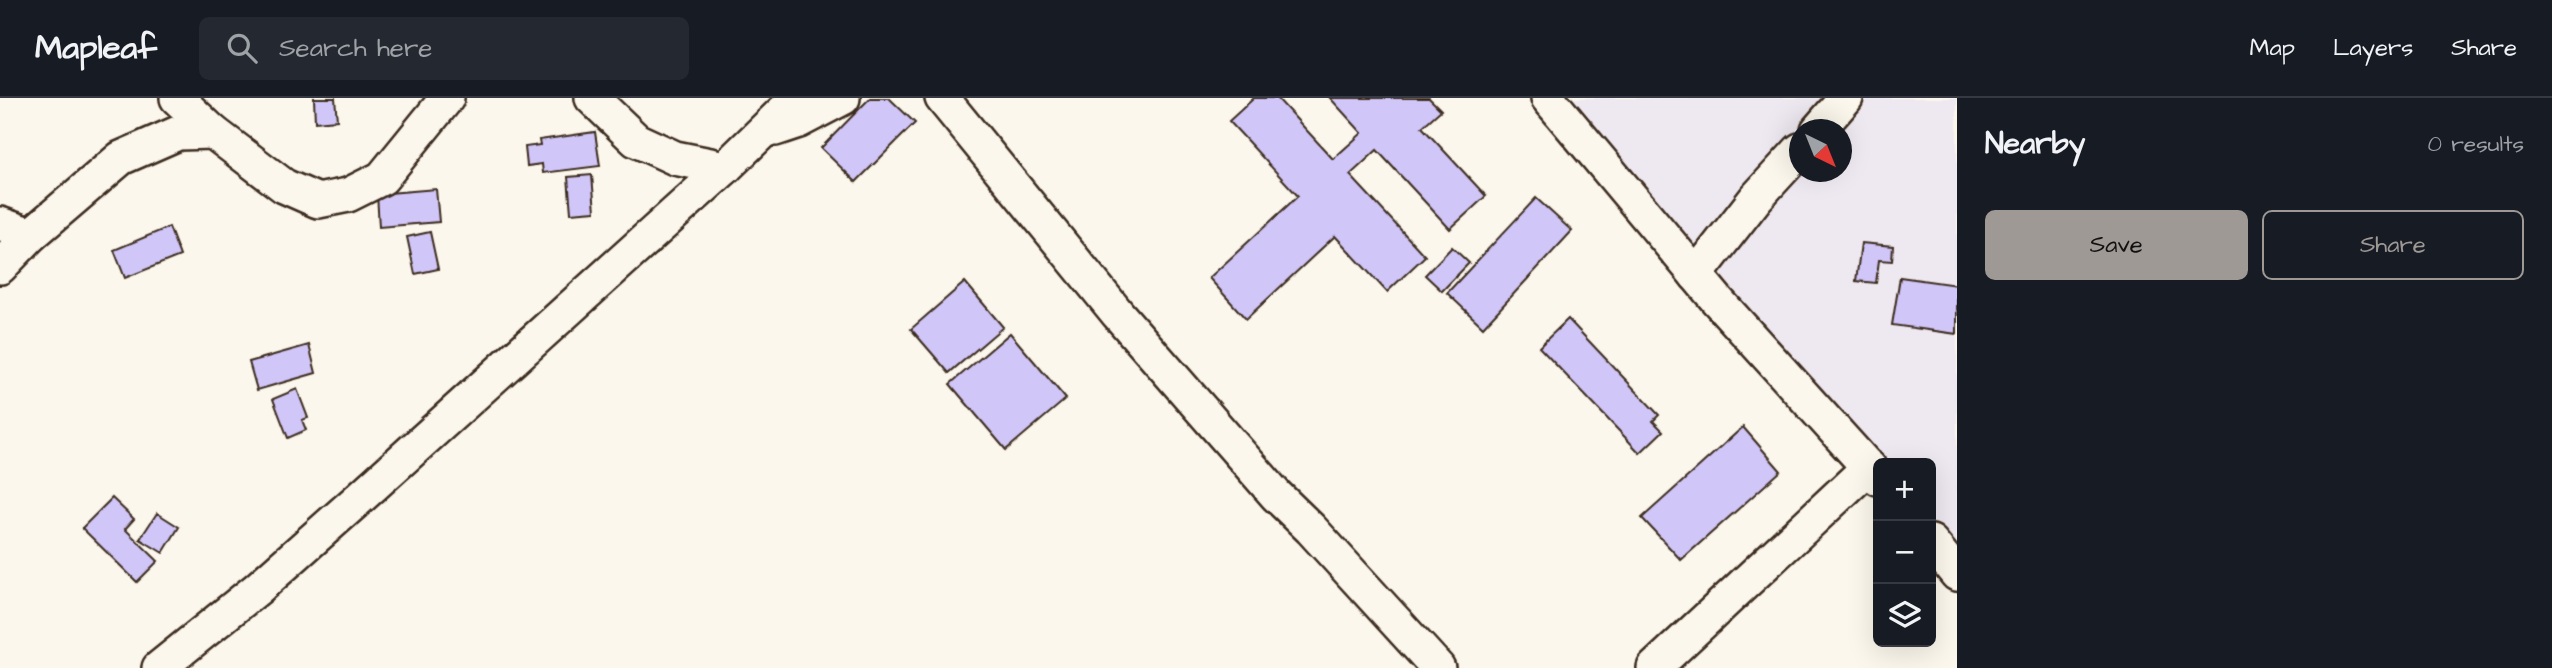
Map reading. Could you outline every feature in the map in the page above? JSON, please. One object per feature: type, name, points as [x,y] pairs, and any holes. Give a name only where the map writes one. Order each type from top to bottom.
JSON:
[{"type":"street","points":[[177,98],[213,132],[284,186],[318,201],[348,195],[382,178],[447,98]]},
{"type":"street","points":[[592,98],[636,140],[675,158],[725,168]]},
{"type":"street","points":[[159,668],[335,520],[725,168],[797,98]]},
{"type":"street","points":[[759,134],[799,121],[843,98]]},
{"type":"street","points":[[942,98],[1118,314],[1276,495],[1311,529],[1438,668]]},
{"type":"street","points":[[1548,98],[1696,275],[1873,471]]},
{"type":"street","points":[[1828,119],[1846,98]]},
{"type":"street","points":[[0,267],[31,235],[121,158],[178,133],[213,132]]},
{"type":"street","points":[[1696,275],[1756,198],[1789,162]]},
{"type":"street","points":[[0,224],[31,235]]},
{"type":"street","points":[[1654,668],[1873,473]]},
{"type":"street","points":[[1936,548],[1957,574]]},
{"type":"shaded area","points":[[1551,98],[1957,98],[1957,556],[1936,533],[1936,458],[1874,458]]},
{"type":"building","points":[[314,98],[335,98],[337,120],[315,122]]},
{"type":"building","points":[[870,98],[889,98],[915,123],[856,182],[821,148]]},
{"type":"building","points":[[1254,98],[1277,98],[1333,159],[1362,133],[1330,98],[1429,98],[1441,110],[1422,127],[1486,196],[1450,229],[1377,150],[1350,175],[1425,256],[1387,292],[1335,236],[1246,319],[1209,278],[1298,196],[1229,121]]},
{"type":"building","points":[[595,132],[600,166],[543,173],[542,164],[527,166],[525,147],[540,145],[539,140]]},
{"type":"building","points":[[592,175],[595,211],[571,213],[568,177]]},
{"type":"building","points":[[436,189],[439,222],[379,227],[377,194]]},
{"type":"building","points":[[1536,198],[1572,231],[1483,327],[1447,293]]},
{"type":"building","points":[[169,227],[180,256],[125,278],[114,250]]},
{"type":"building","points":[[430,232],[438,269],[415,274],[407,237]]},
{"type":"building","points":[[1861,243],[1893,246],[1892,261],[1879,260],[1876,283],[1856,281]]},
{"type":"building","points":[[1452,247],[1469,263],[1442,291],[1425,275]]},
{"type":"building","points":[[1900,277],[1957,285],[1957,334],[1892,325]]},
{"type":"building","points":[[965,282],[1003,327],[949,373],[911,329]]},
{"type":"building","points":[[1568,319],[1659,415],[1653,421],[1663,431],[1640,453],[1539,347]]},
{"type":"building","points":[[1010,333],[1066,399],[1006,450],[950,384]]},
{"type":"building","points":[[309,345],[316,373],[257,390],[249,362]]},
{"type":"building","points":[[297,389],[308,418],[302,420],[306,430],[288,438],[273,399]]},
{"type":"building","points":[[1743,427],[1781,471],[1681,560],[1642,518]]},
{"type":"building","points":[[112,498],[134,519],[125,529],[158,561],[137,582],[82,528]]},
{"type":"building","points":[[157,513],[179,527],[163,553],[140,539]]}]
